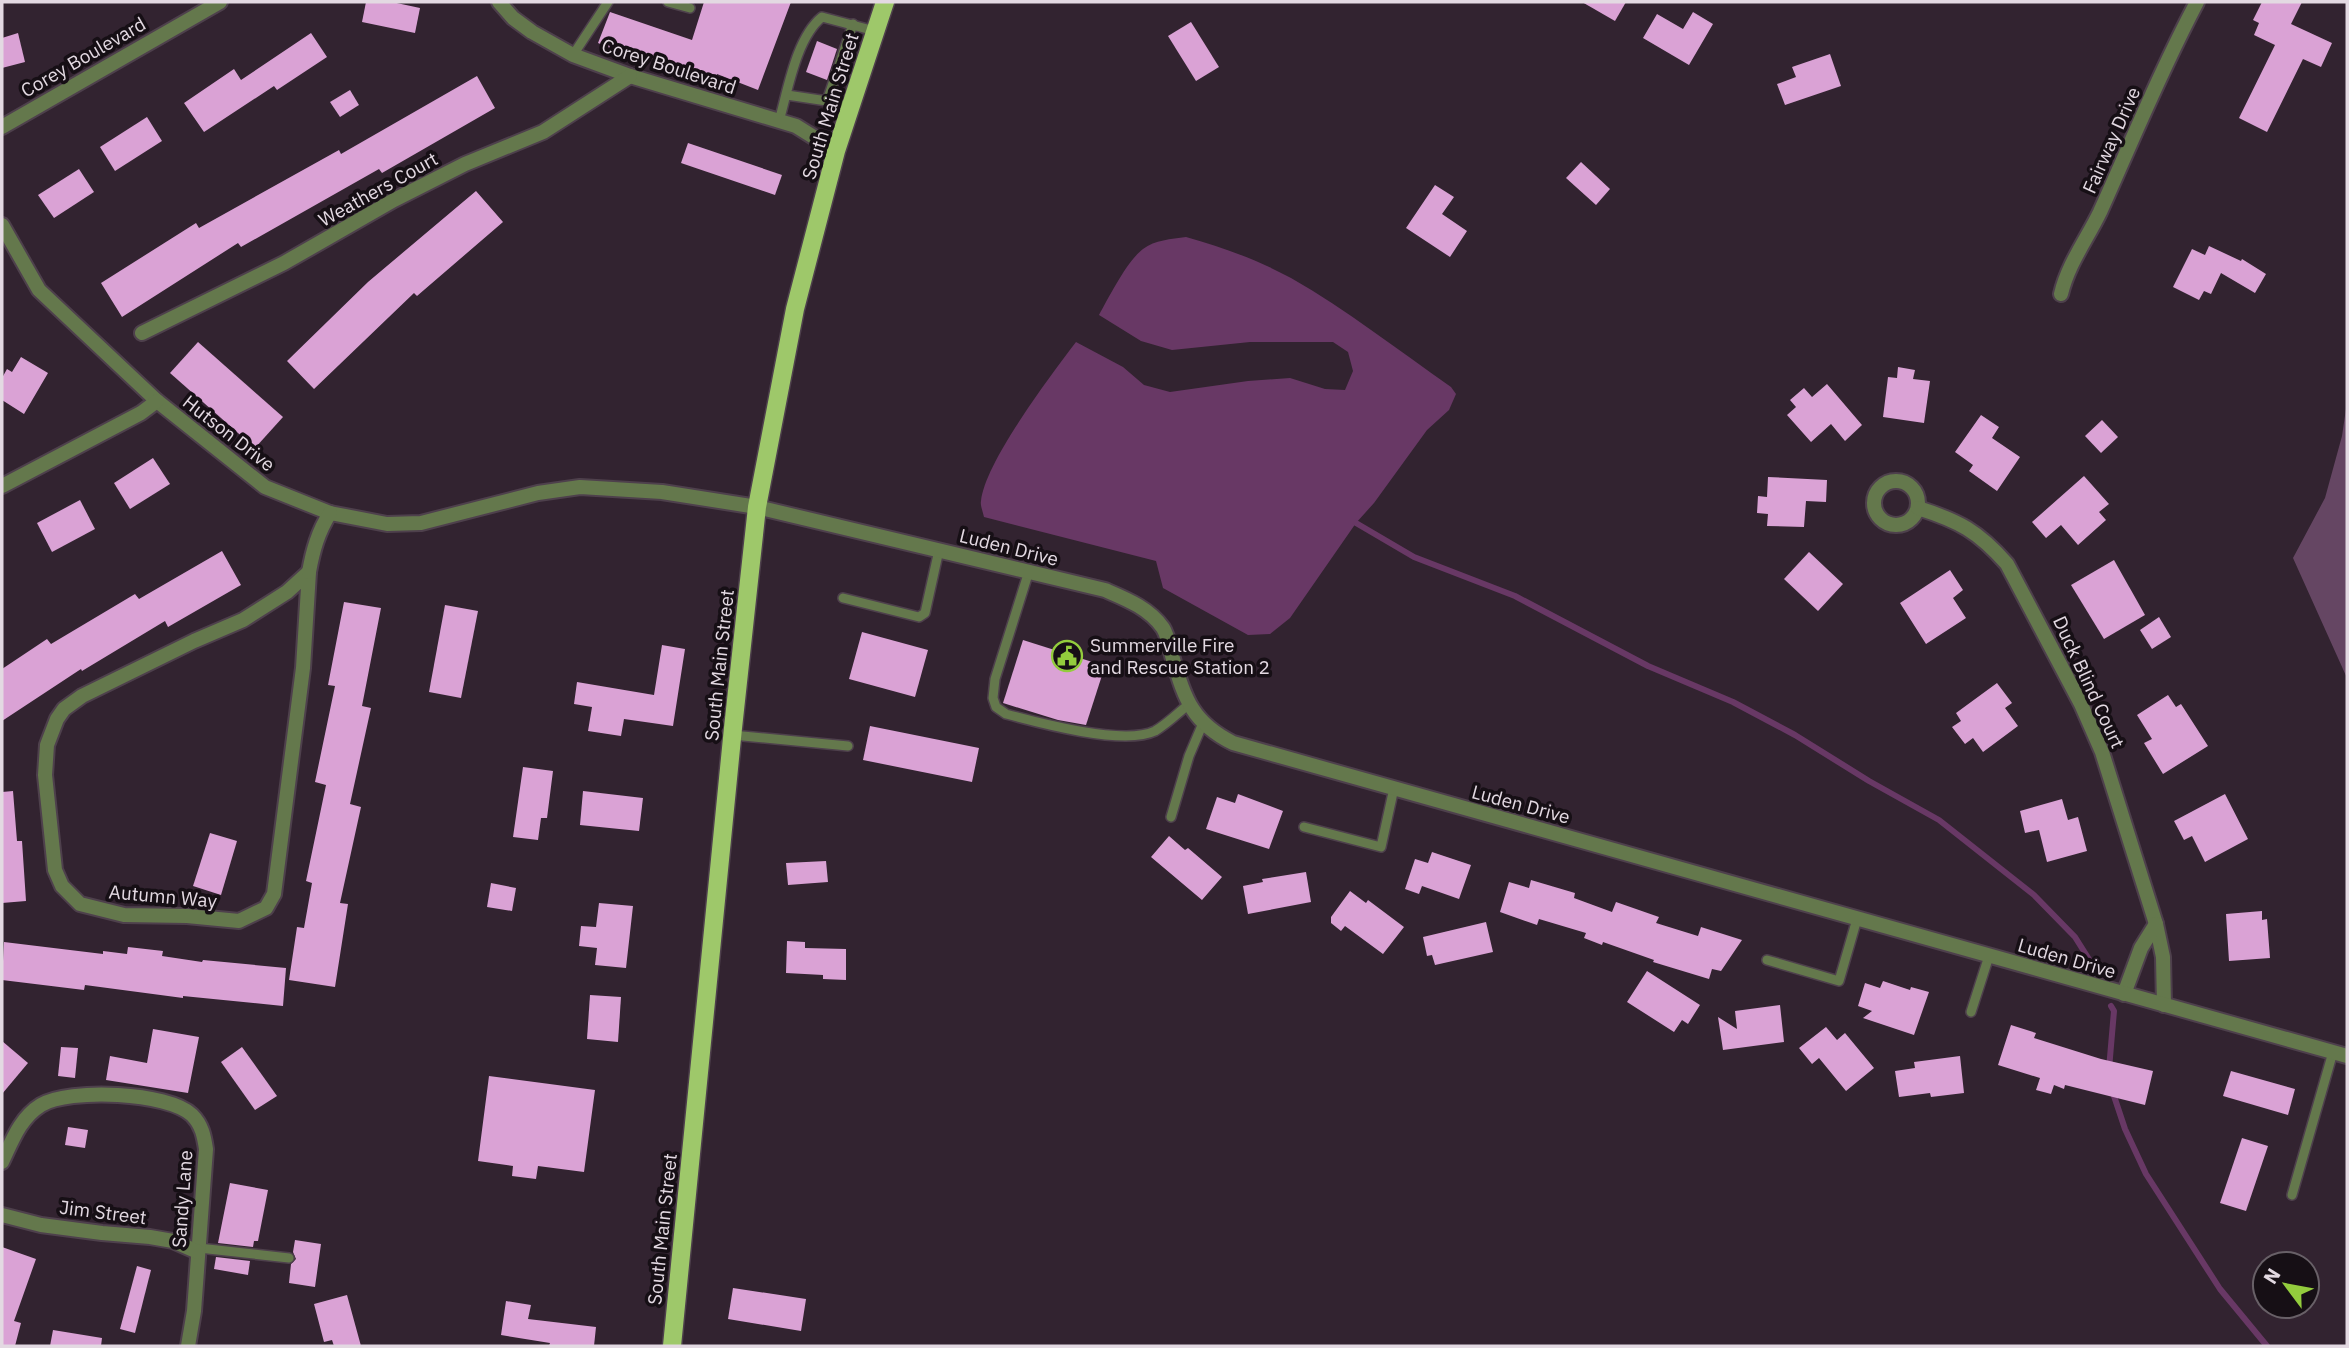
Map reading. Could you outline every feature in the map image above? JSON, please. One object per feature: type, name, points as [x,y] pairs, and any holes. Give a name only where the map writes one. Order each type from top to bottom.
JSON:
[{"type":"main road","name":"South Main Street","points":[[671,1346],[757,508],[795,309],[836,151],[885,2]]},
{"type":"street","name":"Corey Boulevard","points":[[2,127],[220,2]]},
{"type":"street","name":"Corey Boulevard","points":[[499,2],[513,18],[532,32],[573,55],[630,76],[796,126],[836,151]]},
{"type":"street","name":"Fairway Drive","points":[[2061,294],[2064,279],[2099,215],[2168,58],[2197,2]]},
{"type":"street","name":"Weathers Court","points":[[142,333],[232,289],[465,164],[543,132],[630,76]]},
{"type":"street","name":"Hutson Drive","points":[[2,225],[39,290],[156,401],[265,487],[330,513],[387,524],[421,523],[538,493],[580,487],[662,492],[757,508]]},
{"type":"street","points":[[2,486],[141,413],[156,401]]},
{"type":"street","name":"Luden Drive","points":[[757,508],[1029,571],[1105,590],[1129,600],[1150,614],[1164,630],[1189,704],[1211,733],[1233,743],[2340,1054]]},
{"type":"street","name":"Duck Blind Court","points":[[1918,508],[1947,517],[1969,528],[1990,545],[2007,564],[2081,704],[2102,752],[2156,924],[2163,957],[2164,1005]]},
{"type":"street","name":"Autumn Way","points":[[309,572],[287,592],[243,620],[82,696],[64,709],[57,719],[47,745],[45,775],[48,818],[55,870],[62,886],[80,904],[124,915],[187,916],[228,921],[249,918],[266,908],[274,894],[278,867],[303,668],[309,572],[314,546],[330,513]]},
{"type":"street","points":[[2124,994],[2141,948],[2156,924]]},
{"type":"street","name":"Sandy Lane","points":[[2,1162],[20,1126],[41,1105],[55,1099],[101,1096],[164,1101],[190,1113],[200,1124],[204,1136],[206,1164],[188,1346]]},
{"type":"street","name":"Jim Street","points":[[2,1215],[41,1225],[173,1241],[199,1250]]},
{"type":"lane","points":[[573,55],[607,2]]},
{"type":"lane","points":[[668,2],[690,8]]},
{"type":"lane","points":[[779,121],[802,46],[813,25],[822,17],[853,23],[875,31]]},
{"type":"lane","points":[[827,101],[853,23]]},
{"type":"lane","points":[[787,94],[850,107]]},
{"type":"lane","points":[[843,598],[919,617],[925,614],[939,550]]},
{"type":"lane","points":[[1029,571],[995,679],[993,698],[996,707],[1006,714],[1082,732],[1138,735],[1153,732],[1189,704]]},
{"type":"lane","points":[[1171,817],[1189,756],[1203,723]]},
{"type":"lane","points":[[732,735],[848,746]]},
{"type":"lane","points":[[1304,827],[1381,847],[1394,788]]},
{"type":"lane","points":[[1767,960],[1839,981],[1857,919]]},
{"type":"lane","points":[[1971,1012],[1989,956]]},
{"type":"lane","points":[[2292,1195],[2340,1054]]},
{"type":"lane","points":[[199,1250],[289,1258]]},
{"type":"shaded area","points":[[1186,237],[1266,265],[1291,278],[1372,331],[1451,387],[1456,394],[1449,410],[1427,430],[1374,503],[1356,523],[1290,618],[1270,634],[1248,635],[1163,588],[1156,561],[984,517],[981,507],[985,484],[1006,442],[1076,342],[1123,367],[1144,385],[1170,392],[1290,378],[1325,389],[1345,390],[1353,371],[1348,352],[1333,342],[1250,342],[1172,350],[1141,341],[1099,315],[1125,270],[1143,249],[1158,242]]},
{"type":"shaded area","points":[[2347,402],[2347,678],[2293,558],[2325,498],[2342,436]]},
{"type":"building","points":[[366,2],[392,2],[420,8],[415,33],[362,22]]},
{"type":"building","points":[[704,2],[791,2],[758,90],[717,74],[715,82],[598,43],[610,12],[692,40]]},
{"type":"building","points":[[1582,2],[1626,2],[1615,21]]},
{"type":"building","points":[[2262,2],[2302,2],[2291,24],[2332,43],[2321,67],[2303,59],[2267,132],[2239,118],[2275,45],[2254,35],[2259,23],[2253,20]]},
{"type":"building","points":[[1693,12],[1713,24],[1689,65],[1643,38],[1657,14],[1683,29]]},
{"type":"building","points":[[1191,22],[1219,67],[1196,81],[1168,36]]},
{"type":"building","points":[[18,33],[25,62],[2,68],[2,38]]},
{"type":"building","points":[[311,33],[327,57],[277,90],[274,86],[204,132],[184,103],[234,69],[241,80]]},
{"type":"building","points":[[817,41],[837,49],[827,80],[806,72]]},
{"type":"building","points":[[1830,54],[1841,86],[1785,105],[1777,84],[1796,77],[1792,67]]},
{"type":"building","points":[[477,76],[495,108],[382,173],[379,169],[241,247],[238,243],[122,317],[101,283],[196,223],[199,228],[339,150],[341,154]]},
{"type":"building","points":[[350,90],[359,105],[340,117],[330,102]]},
{"type":"building","points":[[147,117],[162,141],[115,171],[100,147]]},
{"type":"building","points":[[688,143],[782,175],[775,195],[681,163]]},
{"type":"building","points":[[1581,162],[1610,189],[1596,205],[1566,178]]},
{"type":"building","points":[[79,169],[94,192],[54,218],[38,195]]},
{"type":"building","points":[[1435,185],[1454,197],[1442,214],[1467,231],[1450,257],[1406,228]]},
{"type":"building","points":[[476,191],[503,222],[417,296],[414,293],[314,389],[287,361],[368,282]]},
{"type":"building","points":[[2209,246],[2241,261],[2242,259],[2266,274],[2255,293],[2221,273],[2211,294],[2204,291],[2199,300],[2173,287],[2192,249],[2205,255]]},
{"type":"building","points":[[198,342],[283,417],[255,448],[170,373]]},
{"type":"building","points":[[21,357],[48,373],[24,414],[2,400],[2,378],[7,369],[12,372]]},
{"type":"building","points":[[1898,367],[1915,370],[1913,379],[1930,381],[1924,423],[1883,417],[1888,377],[1897,378]]},
{"type":"building","points":[[1827,384],[1862,425],[1845,441],[1831,424],[1811,442],[1787,415],[1796,407],[1790,400],[1804,388],[1812,397]]},
{"type":"building","points":[[1981,415],[1999,427],[1992,438],[2020,457],[1997,491],[1969,471],[1973,465],[1955,452]]},
{"type":"building","points":[[2102,420],[2118,437],[2101,453],[2085,436]]},
{"type":"building","points":[[153,458],[170,484],[130,509],[114,483]]},
{"type":"building","points":[[2084,476],[2109,504],[2099,512],[2106,520],[2078,545],[2061,525],[2046,538],[2032,522]]},
{"type":"building","points":[[1768,477],[1827,480],[1826,502],[1806,501],[1804,527],[1767,526],[1768,514],[1757,513],[1758,496],[1767,497]]},
{"type":"building","points":[[80,500],[95,529],[52,552],[37,523]]},
{"type":"building","points":[[222,551],[241,585],[168,627],[165,621],[82,671],[81,669],[2,721],[2,669],[47,639],[51,644],[135,594],[139,599]]},
{"type":"building","points":[[1809,552],[1843,584],[1818,611],[1784,579]]},
{"type":"building","points":[[2114,560],[2145,615],[2104,639],[2071,585]]},
{"type":"building","points":[[1950,570],[1963,590],[1953,598],[1966,618],[1926,644],[1900,603]]},
{"type":"building","points":[[344,602],[381,608],[362,706],[371,708],[350,804],[361,807],[340,903],[348,904],[335,987],[289,980],[297,927],[304,928],[312,883],[306,881],[326,785],[315,782],[335,686],[328,685]]},
{"type":"building","points":[[445,605],[478,611],[461,698],[429,692]]},
{"type":"building","points":[[2159,617],[2171,637],[2152,649],[2140,630]]},
{"type":"building","points":[[862,632],[928,650],[915,697],[849,679]]},
{"type":"building","points":[[1023,640],[1105,666],[1086,725],[1058,720],[1003,703]]},
{"type":"building","points":[[662,645],[685,649],[673,726],[624,719],[621,736],[588,731],[592,707],[574,704],[577,682],[654,695]]},
{"type":"building","points":[[1997,683],[2012,703],[2005,708],[2018,726],[1983,752],[1973,738],[1965,744],[1952,727],[1961,721],[1956,713]]},
{"type":"building","points":[[2168,695],[2176,707],[2181,704],[2208,746],[2163,774],[2144,743],[2152,739],[2137,715]]},
{"type":"building","points":[[870,726],[979,748],[972,782],[863,760]]},
{"type":"building","points":[[523,767],[553,771],[547,818],[541,818],[538,840],[513,837]]},
{"type":"building","points":[[13,791],[17,841],[22,841],[26,901],[2,903],[2,792]]},
{"type":"building","points":[[583,791],[643,798],[639,831],[580,825]]},
{"type":"building","points":[[1238,794],[1283,811],[1269,849],[1206,829],[1217,797],[1235,803]]},
{"type":"building","points":[[2225,794],[2248,839],[2205,862],[2192,836],[2184,840],[2174,821]]},
{"type":"building","points":[[2062,799],[2068,820],[2078,817],[2087,851],[2047,862],[2039,830],[2025,833],[2020,811]]},
{"type":"building","points":[[210,833],[237,841],[221,895],[193,886]]},
{"type":"building","points":[[1169,836],[1185,850],[1188,848],[1222,877],[1202,900],[1151,857]]},
{"type":"building","points":[[1432,852],[1471,865],[1459,899],[1422,886],[1419,894],[1405,889],[1415,859],[1428,863]]},
{"type":"building","points":[[826,861],[828,882],[788,885],[786,863]]},
{"type":"building","points":[[1306,872],[1311,902],[1248,914],[1243,886],[1263,882],[1262,879]]},
{"type":"building","points":[[1531,880],[1575,893],[1574,898],[1612,912],[1616,902],[1659,917],[1656,923],[1698,936],[1701,927],[1742,940],[1721,971],[1712,969],[1709,979],[1653,962],[1654,960],[1603,942],[1602,945],[1584,938],[1586,933],[1539,919],[1537,925],[1500,912],[1509,882],[1529,888]]},
{"type":"building","points":[[491,883],[516,888],[512,911],[487,907]]},
{"type":"building","points":[[1350,891],[1366,903],[1368,900],[1404,927],[1383,954],[1345,926],[1341,931],[1331,923],[1331,917]]},
{"type":"building","points":[[599,903],[633,906],[626,968],[595,965],[597,948],[579,946],[581,926],[596,927]]},
{"type":"building","points":[[2262,911],[2262,920],[2267,919],[2270,958],[2229,961],[2226,914]]},
{"type":"building","points":[[1486,922],[1493,952],[1435,965],[1432,955],[1427,956],[1423,937]]},
{"type":"building","points":[[787,941],[805,942],[805,948],[846,949],[846,980],[823,979],[823,975],[786,973]]},
{"type":"building","points":[[4,942],[103,954],[103,951],[127,954],[128,947],[163,951],[162,956],[202,962],[286,968],[283,1006],[183,998],[85,985],[84,990],[2,980]]},
{"type":"building","points":[[1647,971],[1700,1005],[1688,1024],[1682,1020],[1674,1032],[1627,1002]]},
{"type":"building","points":[[1883,981],[1910,990],[1911,987],[1929,992],[1914,1035],[1863,1018],[1872,1011],[1858,1006],[1865,983],[1880,988]]},
{"type":"building","points":[[590,995],[621,997],[618,1042],[587,1039]]},
{"type":"building","points":[[1780,1005],[1784,1042],[1723,1050],[1718,1017],[1737,1029],[1735,1011]]},
{"type":"building","points":[[2011,1025],[2036,1033],[2034,1038],[2101,1059],[2153,1071],[2145,1105],[2065,1085],[2064,1089],[2054,1085],[2051,1094],[2036,1090],[2040,1078],[1998,1065]]},
{"type":"building","points":[[1826,1027],[1837,1040],[1845,1033],[1874,1068],[1846,1091],[1819,1058],[1812,1064],[1799,1048]]},
{"type":"building","points":[[153,1029],[199,1037],[188,1093],[106,1080],[110,1056],[147,1063]]},
{"type":"building","points":[[2,1041],[28,1063],[2,1094]]},
{"type":"building","points":[[61,1047],[78,1048],[75,1078],[58,1076]]},
{"type":"building","points":[[242,1047],[277,1096],[255,1110],[221,1062]]},
{"type":"building","points":[[1960,1056],[1964,1093],[1899,1097],[1895,1071],[1915,1068],[1914,1062]]},
{"type":"building","points":[[2231,1071],[2295,1089],[2288,1115],[2223,1096]]},
{"type":"building","points":[[489,1076],[595,1090],[584,1172],[538,1166],[536,1179],[512,1176],[513,1166],[478,1161]]},
{"type":"building","points":[[68,1127],[88,1130],[85,1148],[65,1145]]},
{"type":"building","points":[[2242,1138],[2268,1146],[2246,1211],[2220,1203]]},
{"type":"building","points":[[230,1183],[268,1190],[258,1241],[254,1241],[253,1247],[218,1243]]},
{"type":"building","points":[[295,1240],[321,1244],[315,1287],[289,1283],[291,1264],[296,1259],[293,1252]]},
{"type":"building","points":[[2,1247],[36,1259],[14,1321],[21,1323],[15,1346],[2,1346]]},
{"type":"building","points":[[216,1257],[250,1261],[248,1275],[214,1269]]},
{"type":"building","points":[[137,1266],[151,1270],[135,1333],[120,1329]]},
{"type":"building","points":[[733,1288],[806,1299],[801,1331],[728,1319]]},
{"type":"building","points":[[347,1295],[361,1346],[334,1346],[332,1340],[324,1342],[314,1304]]},
{"type":"building","points":[[506,1301],[531,1305],[528,1319],[596,1327],[594,1346],[549,1346],[550,1343],[501,1335]]},
{"type":"building","points":[[53,1330],[102,1338],[101,1346],[50,1346]]},
{"type":"waterway","points":[[1356,523],[1414,557],[1515,596],[1648,666],[1733,702],[1795,735],[1939,820],[2034,895],[2075,937],[2097,972]]},
{"type":"waterway","points":[[2109,1069],[2114,1011],[2111,1006]]},
{"type":"waterway","points":[[2112,1090],[2125,1129],[2146,1174],[2220,1289],[2267,1346]]},
{"type":"place","name":"Summerville Fire and Rescue Station 2","points":[[1067,656]]}]
